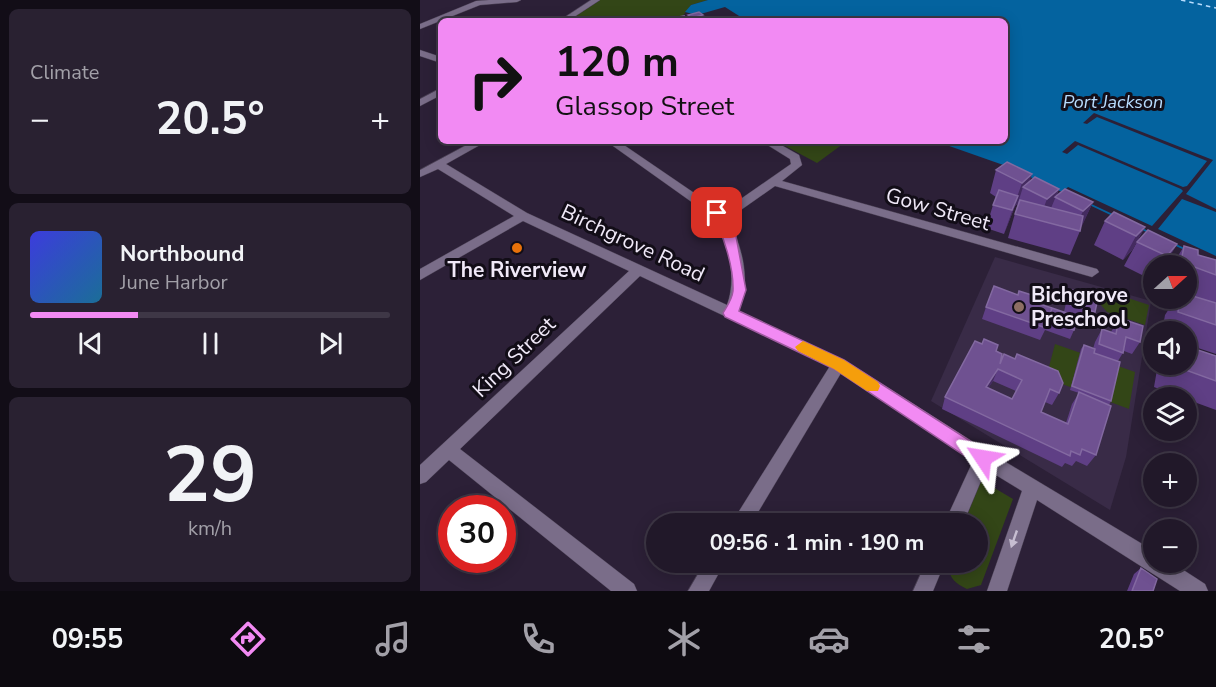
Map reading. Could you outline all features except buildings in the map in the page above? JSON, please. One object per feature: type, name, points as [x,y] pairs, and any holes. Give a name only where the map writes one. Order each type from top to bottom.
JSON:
[{"type":"street","points":[[468,0],[478,3]]},
{"type":"street","points":[[442,18],[478,3],[517,0]]},
{"type":"street","points":[[567,18],[596,0]]},
{"type":"street","points":[[420,27],[438,20]]},
{"type":"street","points":[[420,53],[438,59]]},
{"type":"street","points":[[420,103],[438,93]]},
{"type":"street","points":[[420,174],[476,144]]},
{"type":"street","points":[[615,144],[723,218],[731,239],[740,290],[736,305],[730,313]]},
{"type":"street","points":[[723,218],[795,167],[798,162],[795,157],[771,144]]},
{"type":"street","name":"Birchgrove Road","points":[[438,164],[523,216],[839,364],[983,458],[1197,591]]},
{"type":"street","name":"Gow Street","points":[[774,182],[1092,272]]},
{"type":"street","points":[[420,275],[523,216]]},
{"type":"street","name":"King Street","points":[[420,476],[639,270]]},
{"type":"street","points":[[747,513],[839,364]]},
{"type":"street","points":[[449,450],[627,591]]},
{"type":"street","points":[[958,513],[983,458]]},
{"type":"street","points":[[997,591],[1032,488]]},
{"type":"street","points":[[698,591],[709,573]]},
{"type":"street","points":[[928,589],[933,573]]},
{"type":"shaded area","points":[[995,257],[1143,299],[1143,309],[1150,309],[1148,321],[1143,321],[1143,351],[1126,457],[1110,510],[931,401]]},
{"type":"green space","points":[[600,0],[708,0],[691,5],[681,18],[573,18]]},
{"type":"green space","points":[[782,144],[843,144],[817,163]]},
{"type":"green space","points":[[1098,288],[1143,303],[1143,309],[1148,309],[1146,321],[1143,321],[1143,324],[1107,312],[1095,298]]},
{"type":"green space","points":[[1055,344],[1135,372],[1129,409],[1046,378]]},
{"type":"green space","points":[[981,480],[1013,499],[988,566],[988,513],[968,513]]},
{"type":"green space","points":[[950,573],[985,573],[981,585],[967,589],[953,579]]},
{"type":"water","name":"Port Jackson","points":[[708,0],[1216,0],[1216,265],[1009,167],[944,144],[1008,144],[1008,18],[742,18],[725,7],[697,15],[685,12],[691,5]]},
{"type":"pier","points":[[1094,113],[1213,160],[1186,194],[1216,209],[1216,212],[1182,199],[1158,229],[1216,256],[1216,263],[1064,191],[1068,187],[1152,226],[1183,191],[1181,189],[1078,145],[1067,154],[1062,152],[1075,141],[1183,187],[1187,186],[1207,161],[1097,117],[1087,124],[1083,123]]},
{"type":"ferry route","points":[[1181,0],[1216,8]]},
{"type":"slow traffic","points":[[803,347],[839,364],[872,386]]},
{"type":"place","name":"The Riverview","points":[[517,248]]},
{"type":"place","name":"Bichgrove Preschool","points":[[1019,307]]},
{"type":"route","points":[[717,213],[723,218],[729,231],[740,290],[736,305],[730,313],[839,364],[983,458]]}]
